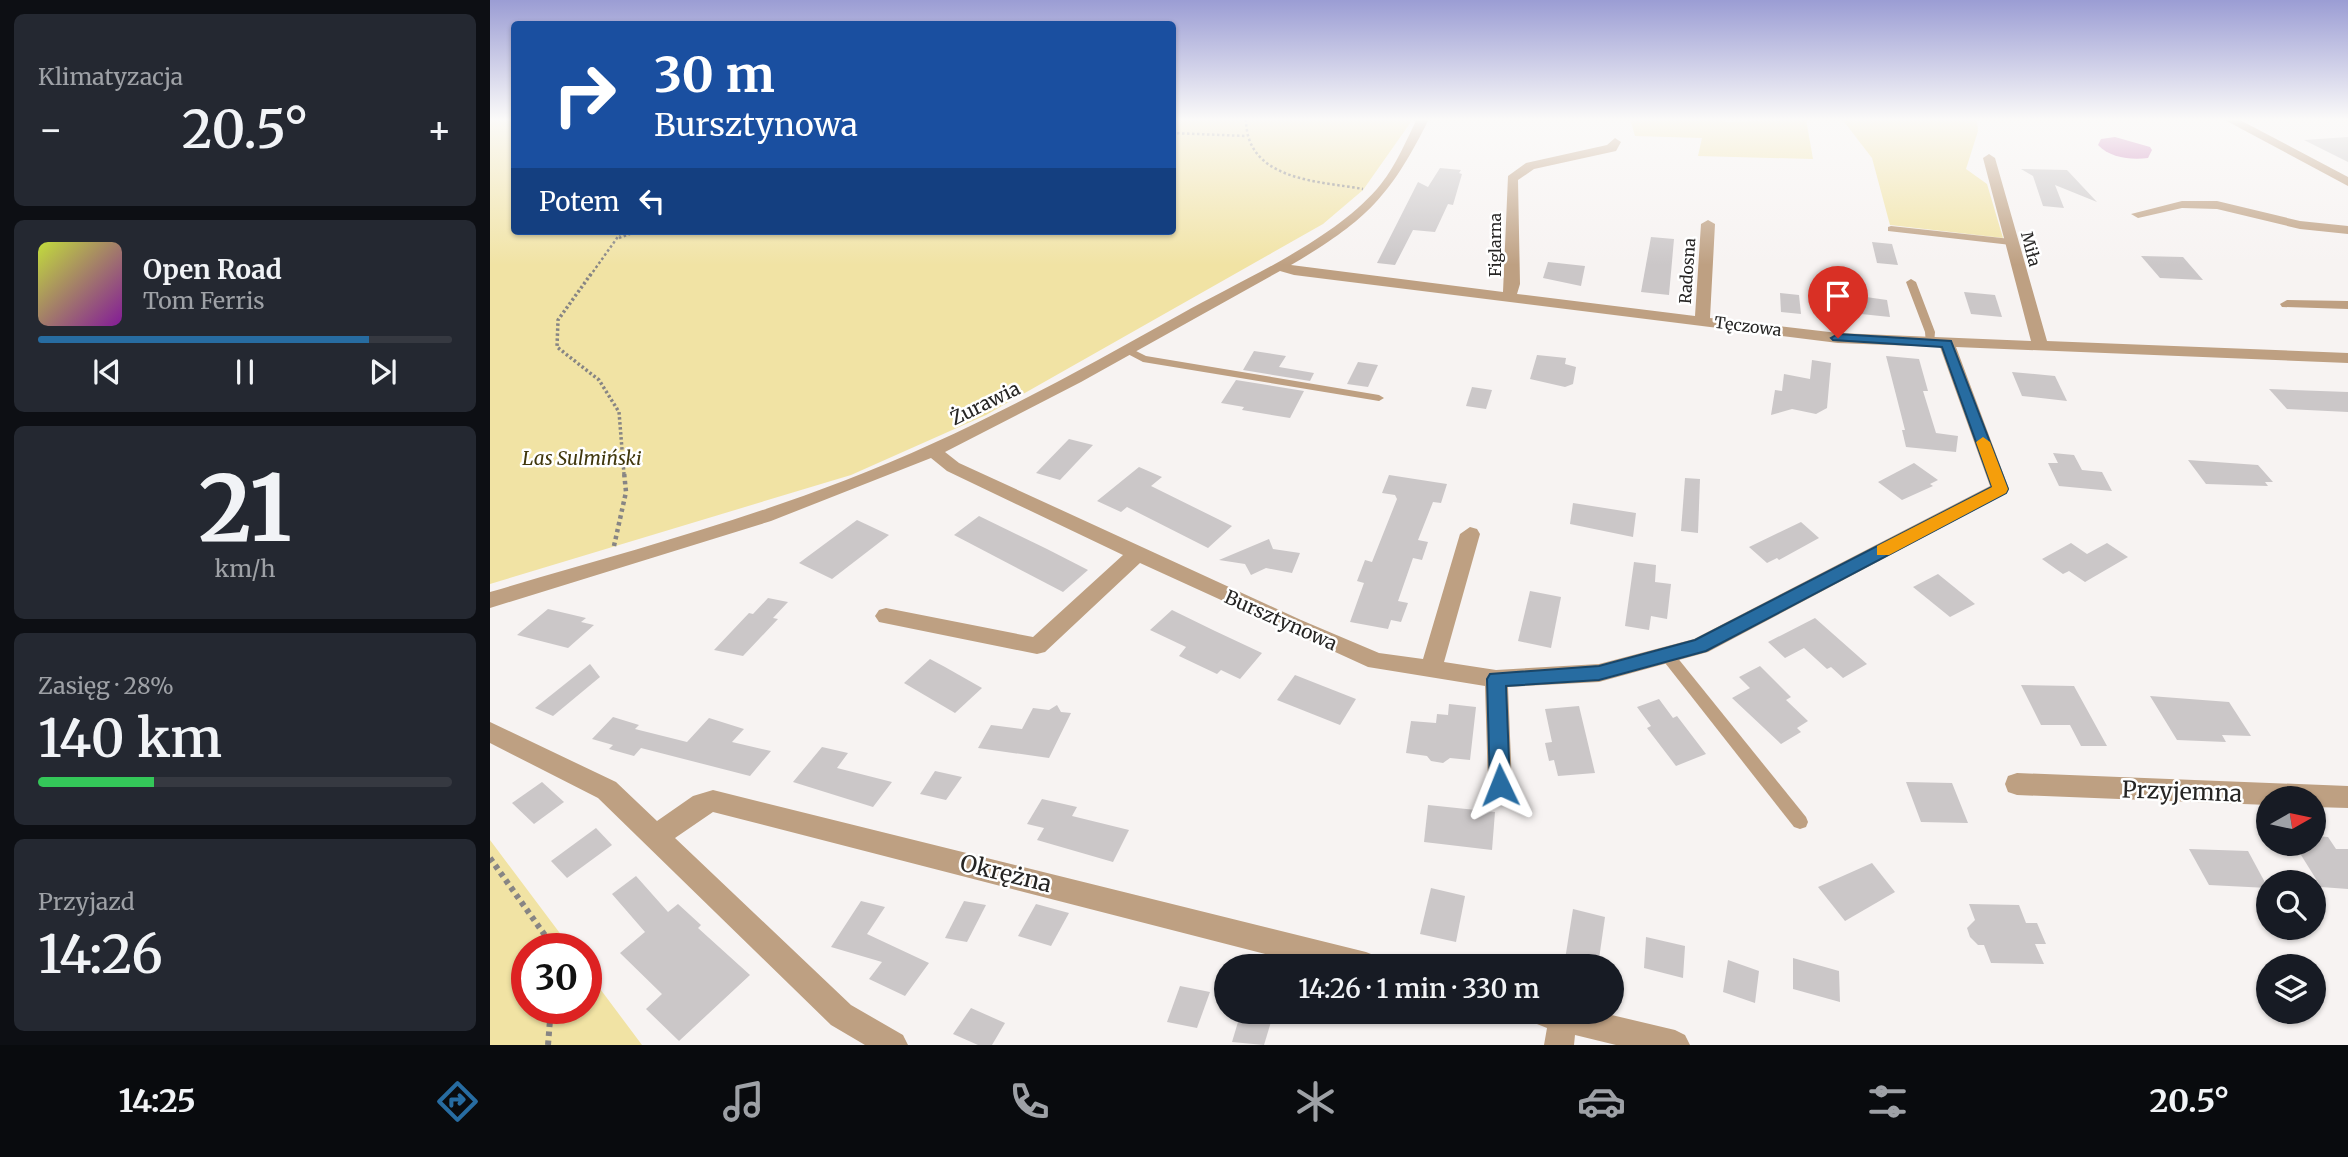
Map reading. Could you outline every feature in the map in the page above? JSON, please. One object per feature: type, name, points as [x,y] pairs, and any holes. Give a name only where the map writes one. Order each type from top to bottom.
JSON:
[{"type":"street","name":"Żurawia","points":[[490,600],[853,485],[933,451],[1039,399],[1278,265],[1353,217],[1381,192],[1395,168]]},
{"type":"street","name":"Figlarna","points":[[1509,297],[1513,284],[1512,179],[1526,168]]},
{"type":"street","name":"Miła","points":[[1992,168],[2041,348]]},
{"type":"street","points":[[2321,168],[2348,182]]},
{"type":"street","points":[[2138,214],[2179,203],[2222,204],[2296,225],[2348,230]]},
{"type":"street","name":"Radosna","points":[[1702,320],[1708,224]]},
{"type":"street","name":"Tęczowa","points":[[1278,265],[1294,271],[1838,338],[2348,358]]},
{"type":"street","points":[[2287,304],[2348,305]]},
{"type":"street","name":"Bursztynowa","points":[[933,451],[953,467],[1137,554],[1376,661],[1496,679],[1599,673],[1699,646],[2000,489],[1939,343]]},
{"type":"street","points":[[1431,671],[1470,534]]},
{"type":"street","points":[[886,616],[1037,646],[1137,554]]},
{"type":"street","points":[[1496,679],[1500,785]]},
{"type":"street","points":[[490,732],[607,790],[654,838],[841,1014],[894,1045]]},
{"type":"street","name":"Przyjemna","points":[[2017,784],[2348,797]]},
{"type":"street","name":"Okrężna","points":[[654,838],[702,803],[713,801],[1319,954]]},
{"type":"street","points":[[1554,1024],[1675,1045]]},
{"type":"lane","points":[[1891,229],[2011,242]]},
{"type":"lane","points":[[1911,282],[1930,332],[1939,343]]},
{"type":"lane","points":[[1128,351],[1143,359],[1379,398]]},
{"type":"lane","points":[[1667,654],[1800,822]]},
{"type":"path","points":[[1273,168],[1279,173],[1381,192]]},
{"type":"path","points":[[610,564],[626,492],[618,412],[599,380],[557,347],[557,333],[558,320],[620,235]]},
{"type":"path","points":[[619,238],[627,235]]},
{"type":"path","points":[[490,858],[543,933]]},
{"type":"path","points":[[548,1045],[550,1024]]},
{"type":"green space","name":"Las Sulmiński","points":[[490,168],[511,168],[511,235],[1176,235],[1176,168],[1379,168],[1363,190],[1323,224],[986,415],[851,475],[490,584]]},
{"type":"green space","points":[[1875,168],[1966,168],[1987,184],[2003,238],[1890,225]]},
{"type":"green space","points":[[490,840],[560,933],[511,933],[511,1024],[602,1024],[602,991],[642,1045],[490,1045]]},
{"type":"building","points":[[1440,168],[1461,170],[1453,205],[1448,204],[1435,232],[1413,230],[1395,265],[1377,263],[1418,182],[1428,187]]},
{"type":"building","points":[[2021,169],[2067,170],[2097,202],[2055,185],[2064,208],[2043,206],[2033,176]]},
{"type":"building","points":[[1651,237],[1674,239],[1669,295],[1641,292]]},
{"type":"building","points":[[1872,242],[1892,244],[1898,265],[1877,263]]},
{"type":"building","points":[[2141,256],[2183,257],[2203,280],[2160,278]]},
{"type":"building","points":[[1548,262],[1585,266],[1581,286],[1543,278]]},
{"type":"building","points":[[1964,292],[1995,295],[2002,317],[1971,314]]},
{"type":"building","points":[[1780,293],[1799,295],[1801,314],[1781,312]]},
{"type":"building","points":[[1859,296],[1887,300],[1890,317],[1861,314]]},
{"type":"building","points":[[1254,351],[1286,356],[1279,367],[1314,373],[1310,381],[1243,370]]},
{"type":"building","points":[[1537,355],[1566,358],[1565,364],[1576,367],[1573,384],[1565,387],[1530,379]]},
{"type":"building","points":[[1886,356],[1919,359],[1928,391],[1923,391],[1936,433],[1958,436],[1956,452],[1906,447],[1902,430],[1905,430]]},
{"type":"building","points":[[1812,360],[1831,363],[1827,408],[1816,414],[1792,409],[1771,415],[1775,390],[1782,391],[1784,374],[1810,379]]},
{"type":"building","points":[[1358,362],[1378,365],[1368,387],[1347,384]]},
{"type":"building","points":[[2012,372],[2055,376],[2067,401],[2022,396]]},
{"type":"building","points":[[1236,380],[1304,391],[1290,418],[1242,410],[1244,407],[1221,403]]},
{"type":"building","points":[[1472,387],[1492,390],[1486,409],[1466,406]]},
{"type":"building","points":[[2269,389],[2348,392],[2348,412],[2287,409]]},
{"type":"building","points":[[1069,439],[1093,445],[1060,480],[1036,473]]},
{"type":"building","points":[[2053,453],[2074,455],[2082,470],[2102,472],[2112,491],[2059,486],[2048,463],[2058,463]]},
{"type":"building","points":[[2188,460],[2258,465],[2273,482],[2265,482],[2268,486],[2206,484]]},
{"type":"building","points":[[1914,463],[1938,480],[1930,484],[1933,486],[1902,500],[1878,482]]},
{"type":"building","points":[[1139,467],[1162,477],[1151,486],[1232,526],[1208,548],[1127,507],[1121,512],[1097,501]]},
{"type":"building","points":[[1389,475],[1447,484],[1441,503],[1433,502],[1418,540],[1428,542],[1422,560],[1413,558],[1398,601],[1408,603],[1401,622],[1391,620],[1388,629],[1350,622],[1364,583],[1357,581],[1365,560],[1372,562],[1397,499],[1395,495],[1382,493]]},
{"type":"building","points":[[1685,478],[1700,479],[1698,533],[1681,531]]},
{"type":"building","points":[[1573,503],[1636,513],[1633,537],[1570,524]]},
{"type":"building","points":[[979,516],[1088,570],[1063,592],[954,535]]},
{"type":"building","points":[[857,520],[889,535],[832,579],[799,563]]},
{"type":"building","points":[[1801,522],[1819,538],[1779,560],[1777,558],[1767,563],[1749,547]]},
{"type":"building","points":[[1269,539],[1273,549],[1300,553],[1292,573],[1266,568],[1251,575],[1245,564],[1219,560]]},
{"type":"building","points":[[2071,543],[2087,554],[2107,543],[2128,557],[2085,582],[2069,571],[2063,574],[2042,559]]},
{"type":"building","points":[[1634,562],[1656,565],[1655,582],[1671,584],[1667,619],[1651,616],[1649,630],[1625,626]]},
{"type":"building","points":[[1938,574],[1975,604],[1950,617],[1913,587]]},
{"type":"building","points":[[1530,591],[1561,597],[1551,648],[1518,641]]},
{"type":"building","points":[[768,598],[788,602],[773,618],[778,619],[743,656],[714,650],[749,613],[753,614]]},
{"type":"building","points":[[548,609],[586,618],[581,622],[594,625],[568,648],[517,635]]},
{"type":"building","points":[[1172,610],[1262,653],[1240,679],[1221,670],[1217,674],[1179,656],[1186,647],[1150,630]]},
{"type":"building","points":[[1815,618],[1867,664],[1843,678],[1831,667],[1827,669],[1804,648],[1785,658],[1768,642]]},
{"type":"building","points":[[930,659],[982,688],[955,713],[904,683]]},
{"type":"building","points":[[590,664],[600,677],[553,716],[535,708]]},
{"type":"building","points":[[1760,666],[1791,697],[1786,700],[1808,721],[1797,728],[1801,732],[1781,744],[1732,698],[1750,688],[1739,677]]},
{"type":"building","points":[[1295,675],[1356,699],[1340,725],[1277,700]]},
{"type":"building","points":[[2021,685],[2074,686],[2107,746],[2081,746],[2070,725],[2041,725]]},
{"type":"building","points":[[2150,696],[2229,702],[2251,736],[2222,735],[2226,742],[2177,740]]},
{"type":"building","points":[[1659,699],[1673,718],[1677,716],[1706,754],[1676,766],[1647,728],[1651,726],[1637,707]]},
{"type":"building","points":[[1449,704],[1476,707],[1470,760],[1450,758],[1443,763],[1431,761],[1427,756],[1406,753],[1411,721],[1436,723],[1437,714],[1448,715]]},
{"type":"building","points":[[1057,705],[1061,712],[1071,713],[1049,758],[978,748],[991,725],[1022,729],[1033,708],[1049,710]]},
{"type":"building","points":[[1579,706],[1595,773],[1558,776],[1554,760],[1549,761],[1545,743],[1552,742],[1545,709]]},
{"type":"building","points":[[613,717],[639,725],[635,729],[687,742],[709,718],[744,729],[732,742],[771,751],[750,776],[641,748],[634,756],[609,749],[613,745],[592,739]]},
{"type":"building","points":[[822,747],[848,753],[837,768],[892,782],[873,807],[793,782]]},
{"type":"building","points":[[935,771],[962,777],[946,800],[920,794]]},
{"type":"building","points":[[542,782],[564,802],[534,824],[512,803]]},
{"type":"building","points":[[1906,782],[1952,783],[1968,823],[1921,822]]},
{"type":"building","points":[[1042,799],[1077,807],[1072,816],[1129,830],[1113,862],[1037,840],[1044,828],[1027,824]]},
{"type":"building","points":[[1428,805],[1495,812],[1492,850],[1424,842]]},
{"type":"building","points":[[596,828],[612,845],[567,878],[551,861]]},
{"type":"building","points":[[2326,837],[2336,849],[2348,849],[2348,889],[2326,887],[2326,870],[2310,870],[2302,856],[2326,856]]},
{"type":"building","points":[[2189,849],[2248,851],[2258,870],[2256,870],[2256,887],[2209,885]]},
{"type":"building","points":[[1872,863],[1895,892],[1845,921],[1818,887]]},
{"type":"building","points":[[636,876],[668,912],[678,904],[701,925],[698,928],[750,975],[679,1041],[646,1009],[662,994],[620,953],[645,932],[612,894]]},
{"type":"building","points":[[1431,888],[1465,896],[1456,942],[1420,934]]},
{"type":"building","points":[[861,901],[885,907],[867,934],[929,963],[905,996],[869,979],[882,962],[831,947]]},
{"type":"building","points":[[964,901],[986,905],[967,942],[945,938]]},
{"type":"building","points":[[1036,904],[1069,913],[1051,946],[1018,936]]},
{"type":"building","points":[[1969,904],[2019,905],[2026,923],[2037,923],[2046,944],[2035,944],[2044,964],[1991,963],[1984,945],[1978,945],[1970,937],[1967,928],[1975,920]]},
{"type":"building","points":[[1573,909],[1605,917],[1600,954],[1566,954]]},
{"type":"building","points":[[1646,937],[1685,946],[1683,978],[1644,968]]},
{"type":"building","points":[[1793,958],[1839,971],[1840,1002],[1793,989]]},
{"type":"building","points":[[1728,960],[1759,971],[1755,1003],[1723,992]]},
{"type":"building","points":[[1180,986],[1210,992],[1197,1028],[1167,1022]]},
{"type":"building","points":[[971,1008],[1005,1023],[992,1045],[978,1045],[953,1034]]},
{"type":"building","points":[[1237,1024],[1270,1024],[1264,1045],[1232,1042]]},
{"type":"slow traffic","points":[[1883,551],[2000,489],[1983,442]]},
{"type":"route","points":[[1500,785],[1496,679],[1599,673],[1699,646],[2000,489],[1947,343],[1838,338]]}]
